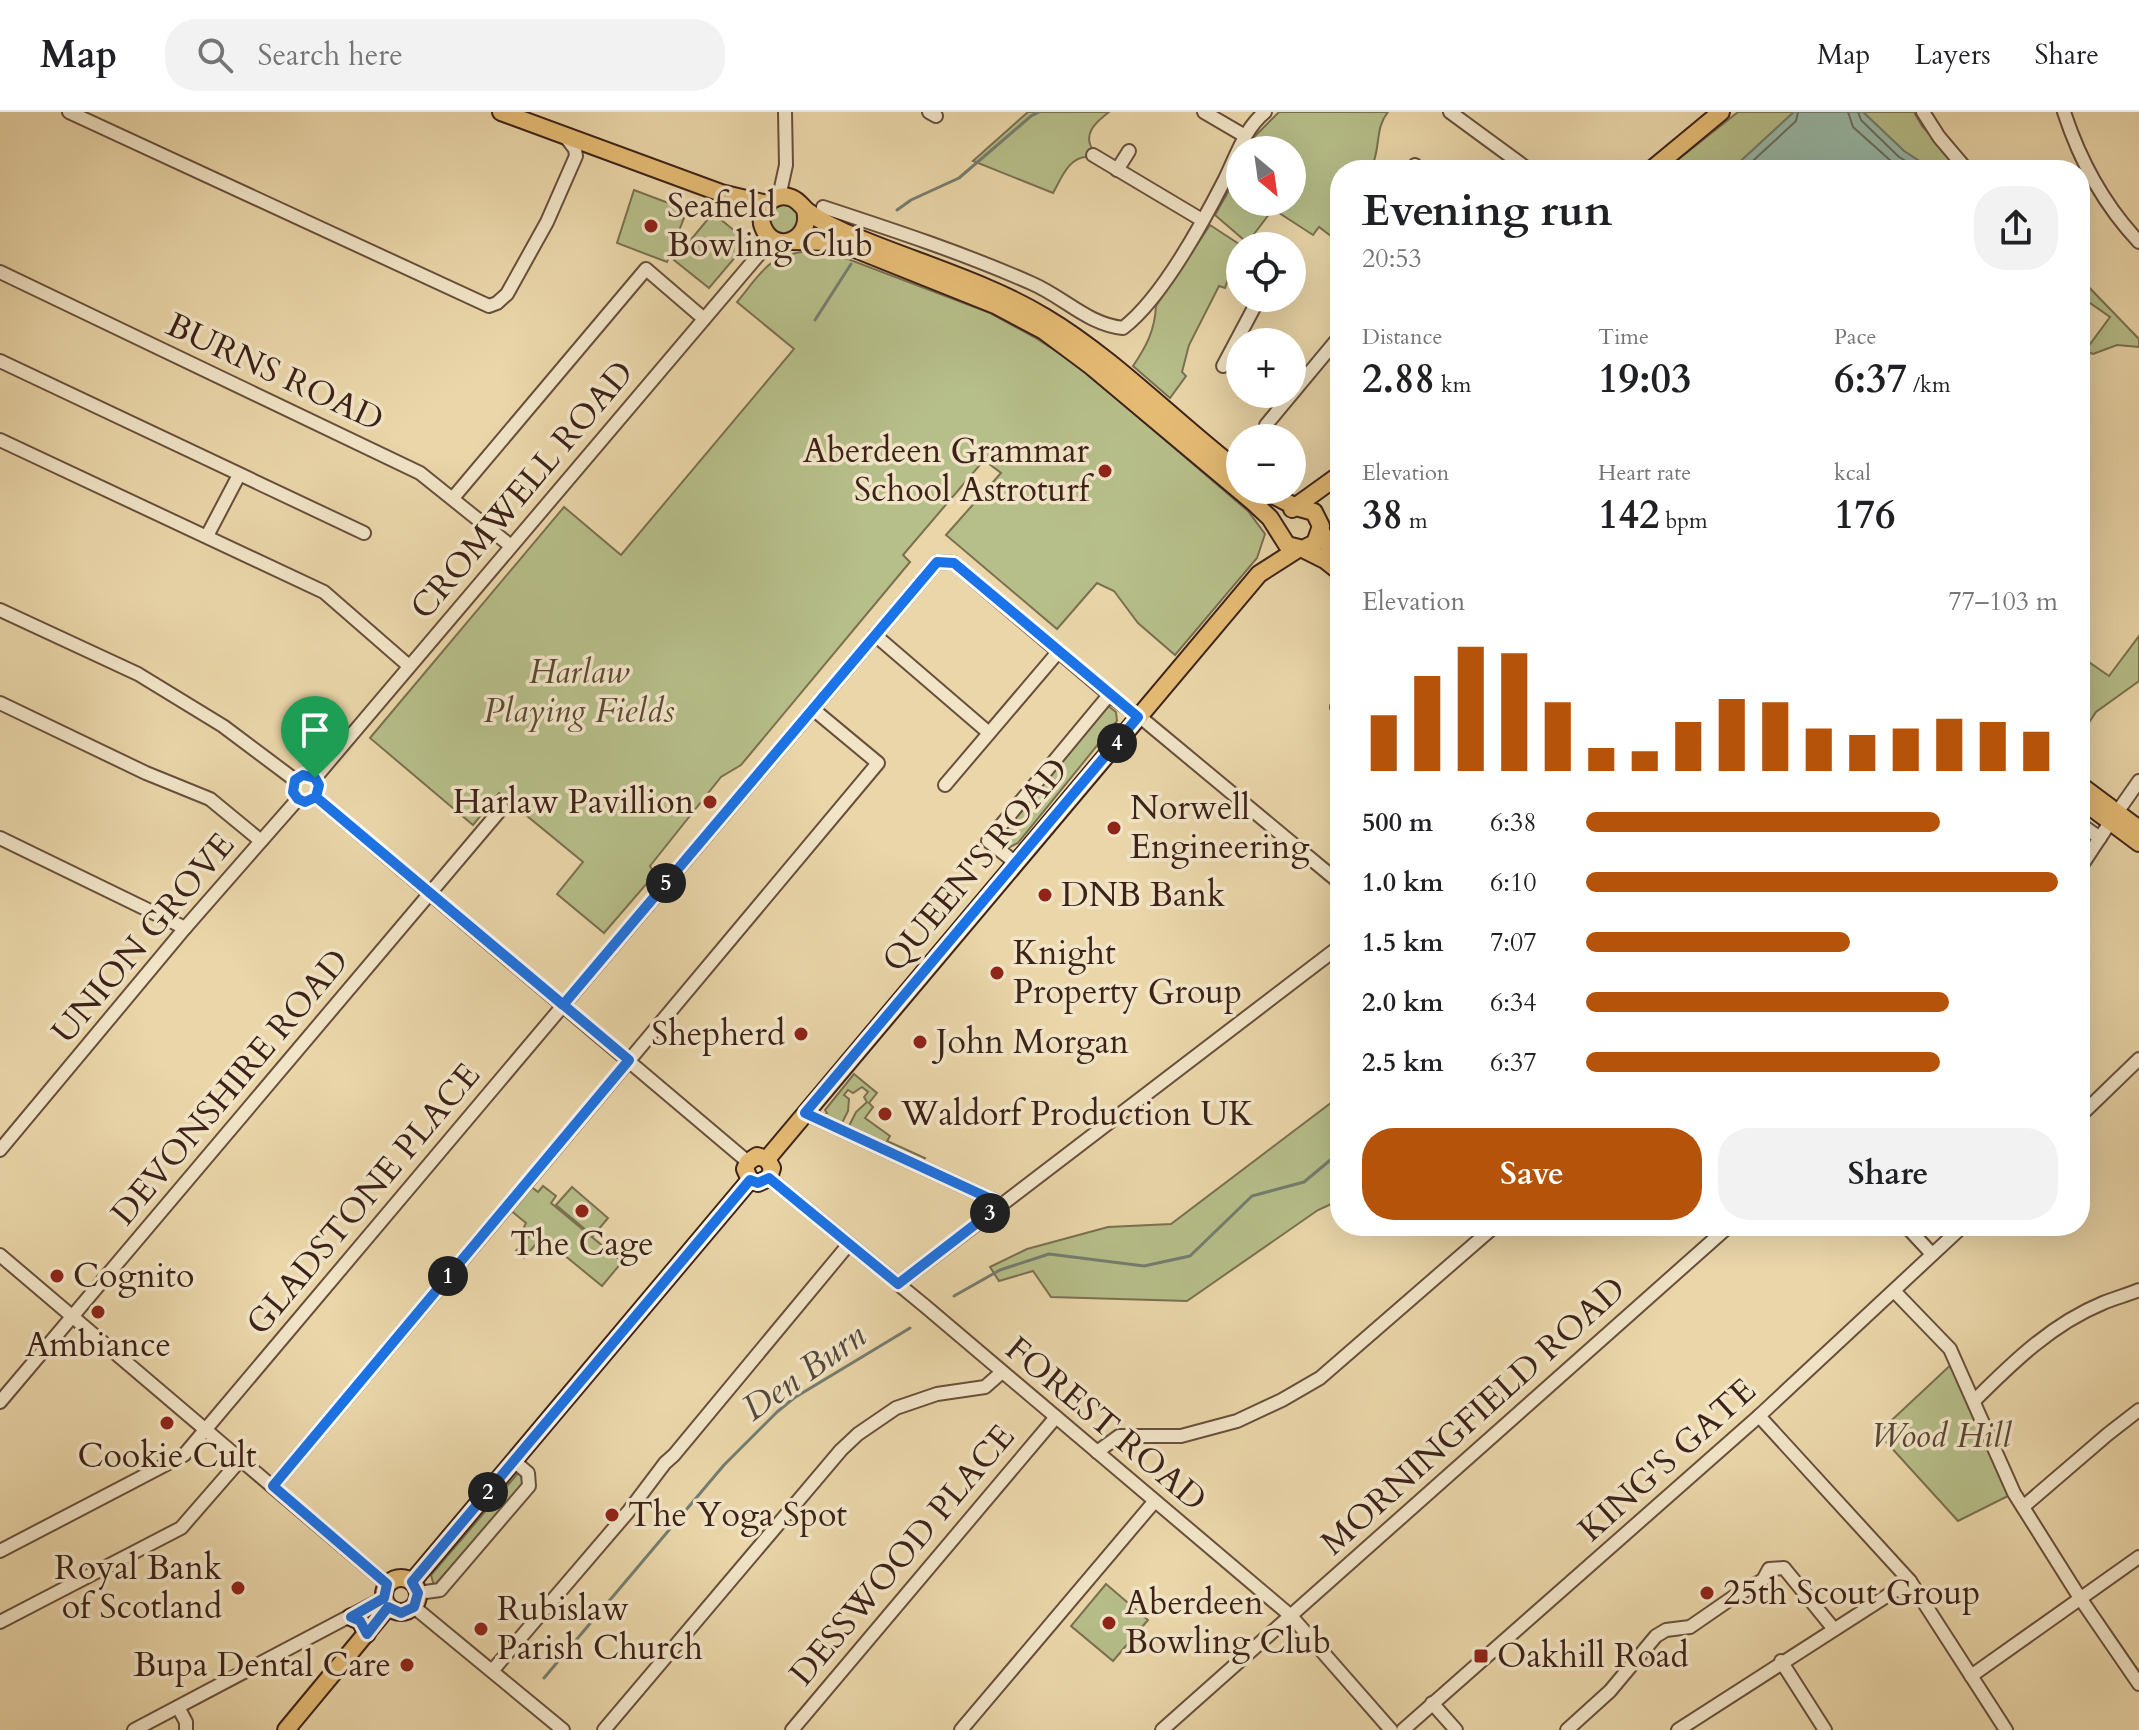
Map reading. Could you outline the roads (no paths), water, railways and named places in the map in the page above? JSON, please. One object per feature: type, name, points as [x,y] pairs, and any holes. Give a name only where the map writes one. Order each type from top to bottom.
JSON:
[{"type":"main road","points":[[501,112],[721,193],[787,202],[844,232],[1003,295],[1049,319],[1092,350],[1226,460]]},
{"type":"main road","points":[[1663,160],[1721,112]]},
{"type":"main road","points":[[721,193],[762,222]]},
{"type":"main road","points":[[787,202],[762,212],[763,229],[772,239],[832,242],[855,249],[995,305],[1044,331],[1091,366],[1252,501],[1279,531],[1287,545],[1330,564]]},
{"type":"main road","points":[[787,202],[807,217],[804,231],[792,241]]},
{"type":"main road","points":[[1279,531],[1281,519],[1330,481]]},
{"type":"main road","points":[[1300,549],[1315,543],[1330,497]]},
{"type":"main road","points":[[1290,504],[1309,509],[1330,547]]},
{"type":"main road","name":"QUEEN'S ROAD","points":[[767,1159],[1260,573],[1279,531]]},
{"type":"main road","name":"QUEEN'S ROAD","points":[[1260,573],[1300,549]]},
{"type":"main road","points":[[2090,794],[2139,843]]},
{"type":"main road","points":[[2090,804],[2139,829]]},
{"type":"main road","points":[[757,1156],[767,1159],[772,1168],[769,1178],[758,1183],[750,1180],[745,1169],[748,1162],[757,1156]]},
{"type":"main road","points":[[386,1596],[401,1613],[514,1461],[750,1180]]},
{"type":"main road","points":[[288,1730],[367,1634],[397,1578],[415,1594]]},
{"type":"main road","points":[[351,1617],[360,1621],[367,1634]]},
{"type":"street","points":[[69,112],[489,306],[507,294],[547,222],[571,169],[576,152],[565,136]]},
{"type":"street","points":[[785,112],[787,202]]},
{"type":"street","points":[[1204,112],[1245,136],[1265,112]]},
{"type":"street","points":[[1923,112],[1959,160]]},
{"type":"street","points":[[2064,112],[2084,160]]},
{"type":"street","points":[[1455,113],[1516,160]]},
{"type":"street","points":[[1117,170],[1129,151]]},
{"type":"street","points":[[1093,155],[1202,220]]},
{"type":"street","points":[[823,207],[1001,269],[1041,287],[1104,326],[1123,328],[1135,319],[1153,296],[1202,220],[1226,173]]},
{"type":"street","points":[[2090,175],[2116,215],[2139,242]]},
{"type":"street","points":[[878,246],[883,226]]},
{"type":"street","name":"CROMWELL ROAD","points":[[315,778],[772,239]]},
{"type":"street","points":[[453,498],[646,269],[703,318]]},
{"type":"street","name":"BURNS ROAD","points":[[0,272],[420,473],[511,546]]},
{"type":"street","points":[[1123,328],[1127,343]]},
{"type":"street","points":[[1306,370],[1330,346]]},
{"type":"street","points":[[0,361],[364,533]]},
{"type":"street","points":[[1223,366],[1226,362]]},
{"type":"street","points":[[0,440],[324,592],[409,666]]},
{"type":"street","points":[[207,536],[239,475]]},
{"type":"street","name":"GLADSTONE PLACE","points":[[0,1551],[184,1455],[937,562],[954,563],[1059,651]]},
{"type":"street","points":[[0,610],[138,674],[223,726],[295,780]]},
{"type":"street","points":[[875,635],[989,733]]},
{"type":"street","points":[[945,785],[1059,651],[1330,875]]},
{"type":"street","points":[[1016,863],[988,841],[1109,695]]},
{"type":"street","points":[[0,703],[146,773],[210,799],[261,841]]},
{"type":"street","points":[[273,1486],[878,763],[813,709]]},
{"type":"street","points":[[303,775],[315,778],[319,785],[316,797],[305,802],[298,799],[293,792],[295,780],[303,775]]},
{"type":"street","points":[[2090,853],[2139,781]]},
{"type":"street","points":[[316,797],[748,1162]]},
{"type":"street","name":"UNION GROVE","points":[[0,1150],[185,928],[298,799]]},
{"type":"street","name":"DEVONSHIRE ROAD","points":[[0,1402],[502,808]]},
{"type":"street","points":[[2090,831],[2100,838]]},
{"type":"street","points":[[1,841],[185,928]]},
{"type":"street","points":[[898,1284],[1330,954]]},
{"type":"street","points":[[2090,1106],[2139,1059]]},
{"type":"street","points":[[805,1113],[995,1201],[999,1206]]},
{"type":"street","name":"FOREST ROAD","points":[[769,1178],[1291,1616],[1391,1730]]},
{"type":"street","points":[[1097,1452],[1119,1436],[1181,1436],[1237,1421],[1282,1400],[1320,1378],[1483,1236]]},
{"type":"street","name":"MORNINGFIELD ROAD","points":[[1162,1730],[1718,1236]]},
{"type":"street","points":[[1915,1236],[1932,1254]]},
{"type":"street","name":"KING'S GATE","points":[[1403,1730],[1759,1416],[1952,1236]]},
{"type":"street","points":[[492,1671],[849,1244]]},
{"type":"street","points":[[0,1255],[273,1486],[386,1596],[134,1730]]},
{"type":"street","points":[[1974,1401],[2013,1362],[2059,1327],[2104,1302],[2139,1290]]},
{"type":"street","points":[[1894,1291],[1950,1349],[2014,1493],[2139,1684]]},
{"type":"street","points":[[604,1730],[841,1450],[858,1434],[896,1408],[937,1394],[985,1387],[1002,1372]]},
{"type":"street","points":[[2023,1507],[2139,1410]]},
{"type":"street","points":[[1759,1416],[1910,1581],[2006,1730]]},
{"type":"street","name":"DESSWOOD PLACE","points":[[792,1730],[1056,1417]]},
{"type":"street","points":[[0,1622],[181,1528],[241,1459]]},
{"type":"street","points":[[415,1594],[440,1590],[529,1486],[528,1473],[514,1461]]},
{"type":"street","points":[[961,1730],[1154,1502]]},
{"type":"street","points":[[1971,1676],[2139,1557]]},
{"type":"street","points":[[1567,1730],[1610,1691],[1656,1636],[1666,1630],[1690,1627],[1763,1580],[1769,1569],[1784,1568],[1833,1628]]},
{"type":"street","points":[[1678,1730],[1910,1581]]},
{"type":"street","points":[[415,1594],[492,1671],[563,1730]]},
{"type":"street","points":[[1781,1661],[1825,1730]]},
{"type":"street","points":[[1432,1703],[1456,1730]]},
{"type":"street","points":[[178,1707],[186,1722],[186,1730]]},
{"type":"water","points":[[1794,112],[1863,112],[1918,160],[1742,160]]},
{"type":"waterway","points":[[897,210],[911,200],[959,178],[1039,112]]},
{"type":"waterway","points":[[815,320],[851,264]]},
{"type":"waterway","name":"Den Burn","points":[[954,1296],[1000,1270],[1049,1254],[1144,1266],[1190,1256],[1252,1196],[1304,1182],[1330,1160]]},
{"type":"waterway","name":"Den Burn","points":[[544,1678],[724,1465],[777,1412],[794,1398],[910,1328]]},
{"type":"place","name":"Seafield Bowling Club","points":[[651,226]]},
{"type":"place","name":"Aberdeen Grammar School Astroturf","points":[[1105,471]]},
{"type":"place","name":"Harlaw Pavillion","points":[[710,802]]},
{"type":"place","name":"Norwell Engineering","points":[[1114,828]]},
{"type":"place","name":"DNB Bank","points":[[1045,895]]},
{"type":"place","name":"Knight Property Group","points":[[997,973]]},
{"type":"place","name":"Shepherd","points":[[801,1034]]},
{"type":"place","name":"John Morgan","points":[[920,1042]]},
{"type":"place","name":"Waldorf Production UK","points":[[885,1114]]},
{"type":"place","name":"The Cage","points":[[582,1211]]},
{"type":"place","name":"Cognito","points":[[57,1276]]},
{"type":"place","name":"Ambiance","points":[[98,1312]]},
{"type":"place","name":"Cookie Cult","points":[[167,1423]]},
{"type":"place","name":"The Yoga Spot","points":[[612,1515]]},
{"type":"place","name":"Royal Bank of Scotland","points":[[238,1588]]},
{"type":"place","name":"25th Scout Group","points":[[1707,1593]]},
{"type":"place","name":"Aberdeen Bowling Club","points":[[1109,1623]]},
{"type":"place","name":"Rubislaw Parish Church","points":[[481,1629]]},
{"type":"place","name":"Oakhill Road","points":[[1481,1656]]},
{"type":"place","name":"Bupa Dental Care","points":[[407,1665]]},
{"type":"park label","name":"Harlaw Playing Fields","points":[[579,692]]},
{"type":"park label","name":"Wood Hill","points":[[1941,1436]]}]
